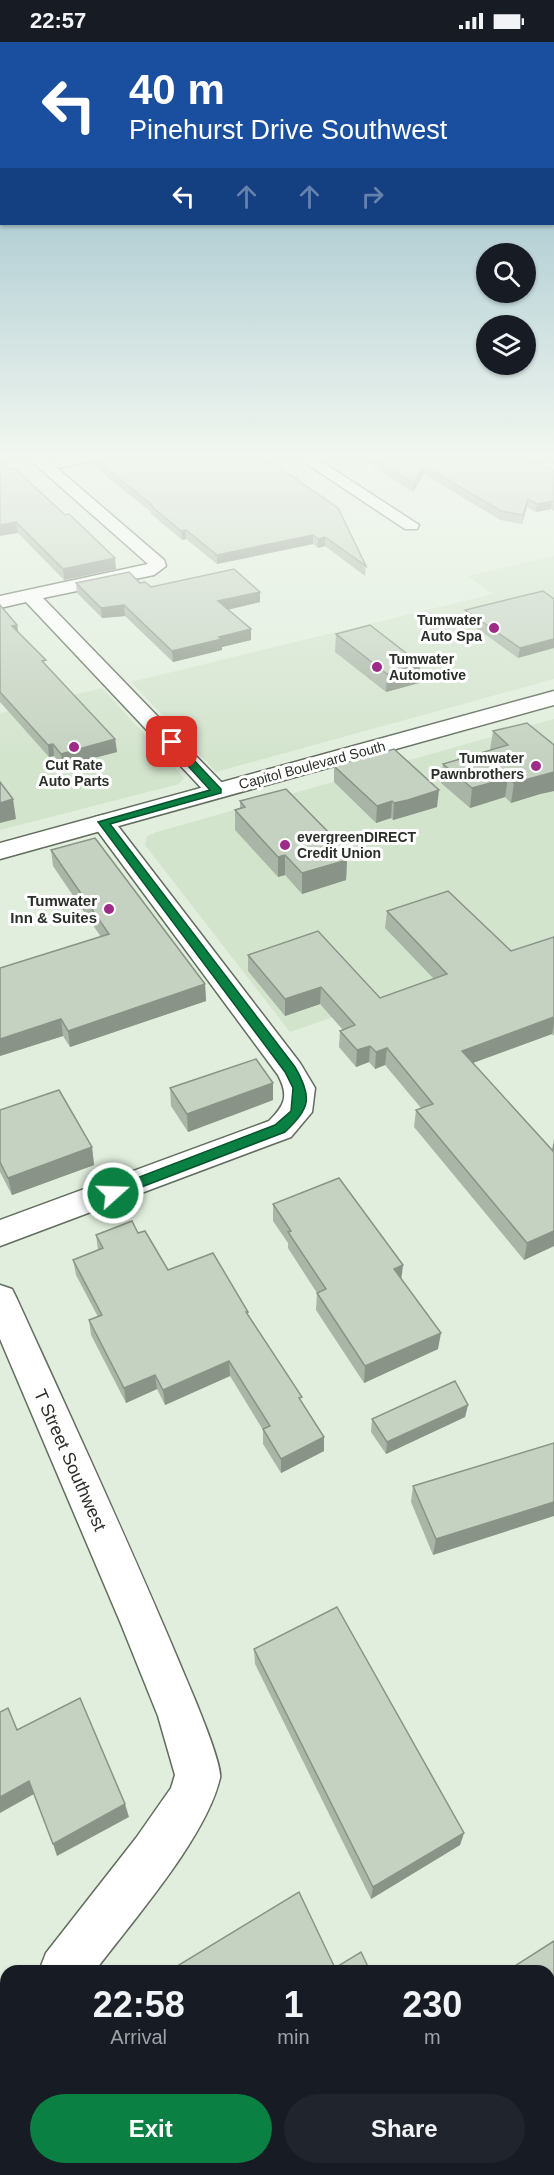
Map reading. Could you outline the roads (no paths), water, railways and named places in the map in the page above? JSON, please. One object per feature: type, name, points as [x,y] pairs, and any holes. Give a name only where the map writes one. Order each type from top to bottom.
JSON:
[{"type":"main road","name":"Capitol Boulevard South","points":[[0,850],[554,698]]},
{"type":"street","points":[[0,602],[148,571],[157,566],[151,558]]},
{"type":"street","points":[[31,596],[217,791]]},
{"type":"street","points":[[0,1233],[280,1129],[297,1113],[300,1088],[290,1070],[103,822]]},
{"type":"street","name":"T Street Southwest","points":[[0,1299],[141,1621],[180,1716],[198,1775],[190,1800],[153,1855],[69,1965]]},
{"type":"place","name":"Tumwater Auto Spa","points":[[494,628]]},
{"type":"place","name":"Tumwater Automotive","points":[[377,667]]},
{"type":"place","name":"Cut Rate Auto Parts","points":[[74,747]]},
{"type":"place","name":"Tumwater Pawnbrothers","points":[[536,766]]},
{"type":"place","name":"evergreenDIRECT Credit Union","points":[[285,845]]},
{"type":"place","name":"Tumwater Inn & Suites","points":[[109,909]]}]
